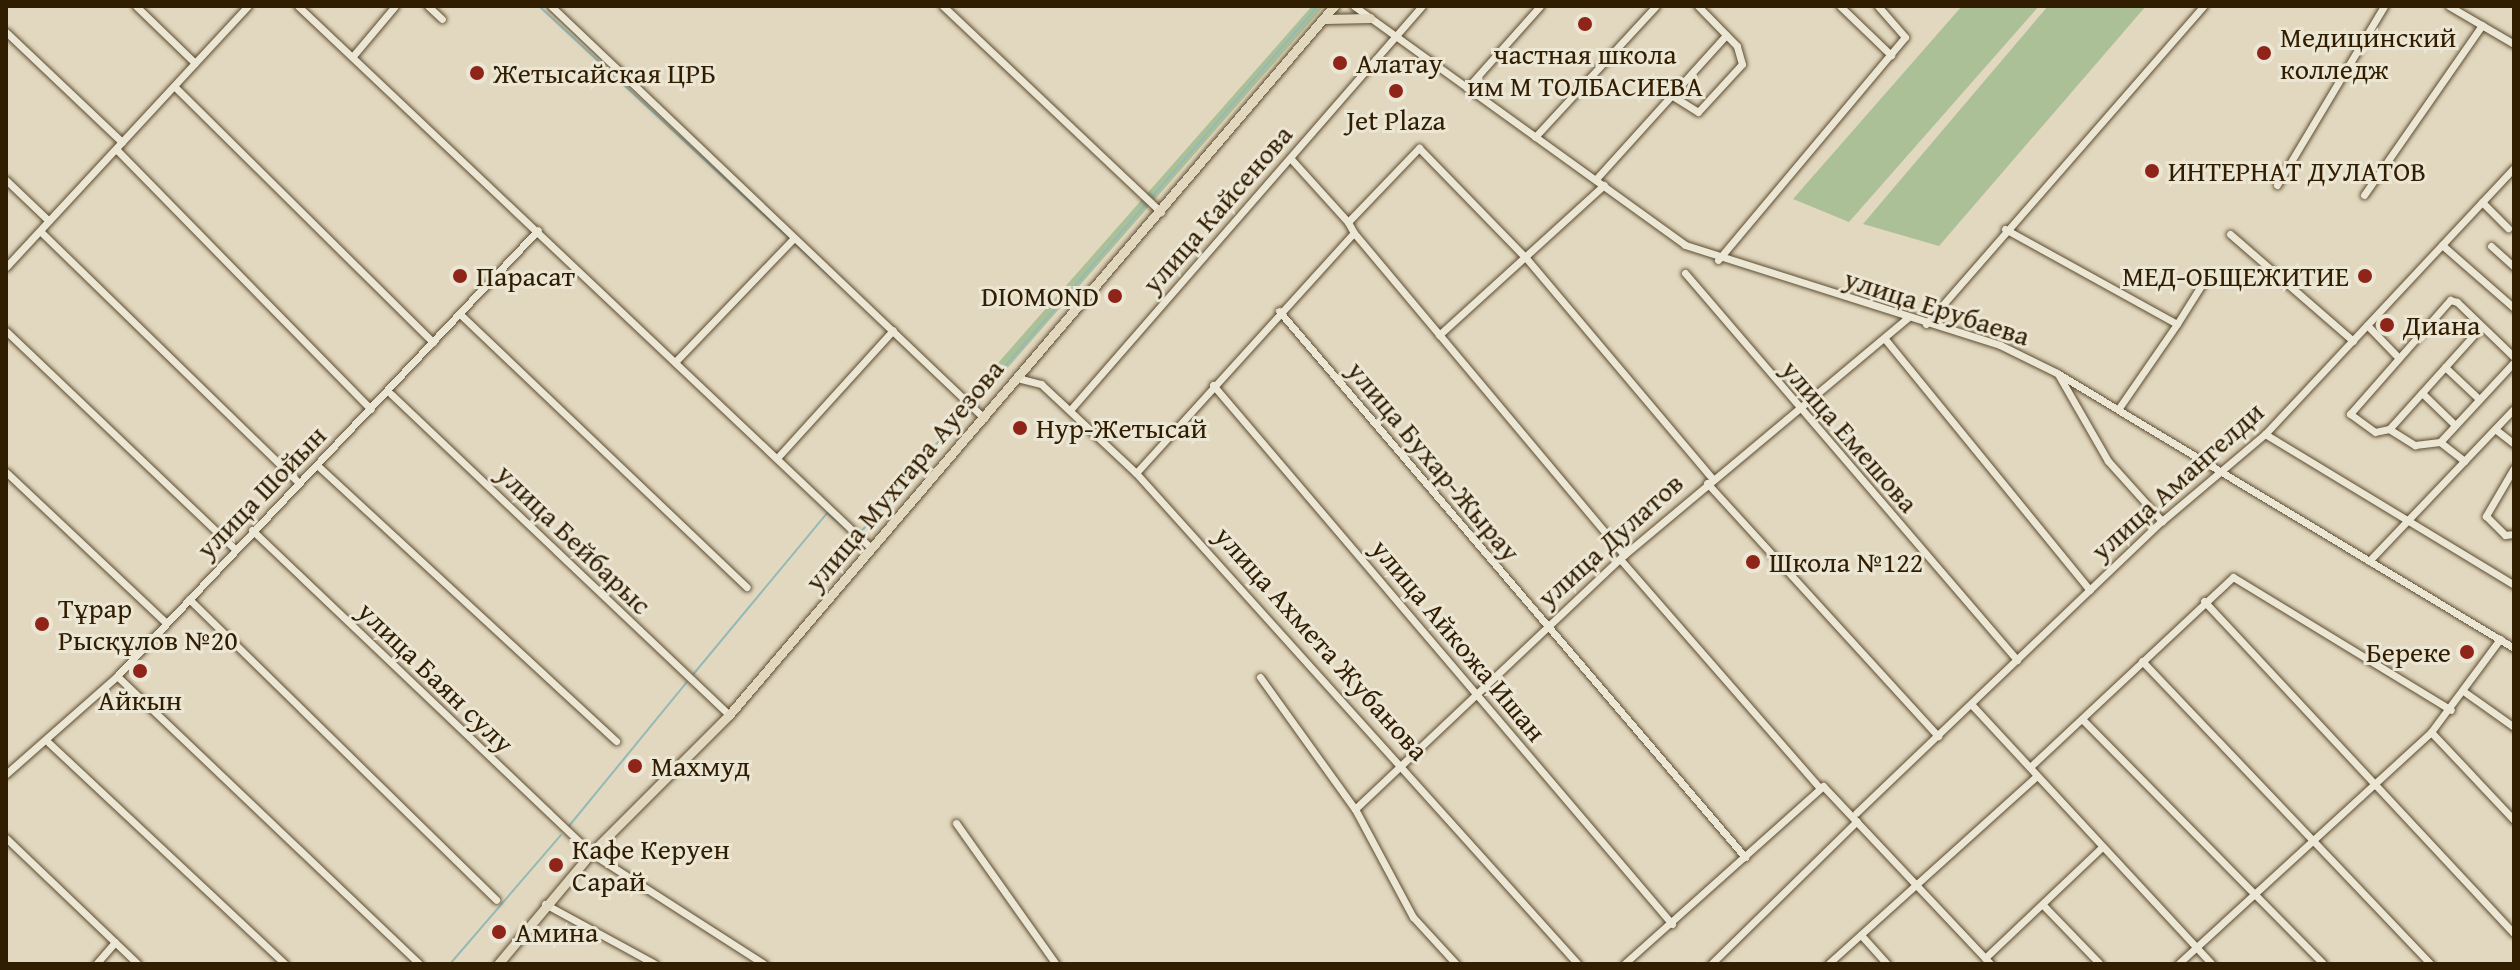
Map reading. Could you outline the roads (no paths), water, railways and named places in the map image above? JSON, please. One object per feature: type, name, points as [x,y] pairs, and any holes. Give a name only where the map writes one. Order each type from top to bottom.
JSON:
[{"type":"main road","name":"улица Мухтара Ауезова","points":[[498,964],[545,904],[591,853],[729,715],[1334,6]]},
{"type":"main road","points":[[1322,20],[1370,18],[1363,6]]},
{"type":"street","points":[[136,6],[195,63]]},
{"type":"street","points":[[6,267],[248,6]]},
{"type":"street","points":[[298,6],[871,548]]},
{"type":"street","points":[[353,56],[395,6]]},
{"type":"street","points":[[428,6],[442,19]]},
{"type":"street","points":[[551,6],[984,418]]},
{"type":"street","points":[[943,6],[1161,212]]},
{"type":"street","name":"улица Ерубаева","points":[[1354,6],[1535,137],[1718,260],[1926,324],[2057,373],[2514,648]]},
{"type":"street","name":"улица Кайсенова","points":[[1071,409],[1422,6]]},
{"type":"street","points":[[1467,88],[1540,6]]},
{"type":"street","points":[[1535,137],[1656,6]]},
{"type":"street","points":[[1671,95],[1698,112],[1742,64],[1726,35],[1698,6]]},
{"type":"street","points":[[1840,6],[1891,55]]},
{"type":"street","points":[[1718,260],[1907,34],[1878,6]]},
{"type":"street","points":[[1926,324],[2005,229],[2203,6]]},
{"type":"street","points":[[2277,185],[2384,6]]},
{"type":"street","points":[[2449,6],[2514,44]]},
{"type":"street","points":[[2364,195],[2482,25]]},
{"type":"street","points":[[6,32],[371,409]]},
{"type":"street","points":[[1596,179],[1726,35]]},
{"type":"street","points":[[175,87],[433,342]]},
{"type":"street","points":[[1348,222],[1415,151],[1423,148],[1526,258],[1711,480],[1938,736]]},
{"type":"street","points":[[1291,159],[1348,222],[1622,557],[1818,786],[1829,787],[1916,886],[1988,961],[2102,847]]},
{"type":"street","name":"улица Амангелди","points":[[1711,964],[1938,736],[2162,521],[2265,434],[2514,168]]},
{"type":"street","points":[[6,180],[49,221]]},
{"type":"street","points":[[1439,335],[1604,185]]},
{"type":"street","points":[[2482,202],[2508,228]]},
{"type":"street","points":[[2005,229],[2177,324]]},
{"type":"street","name":"улица Шойын","points":[[6,774],[49,743],[117,676],[234,548],[371,409],[391,394],[433,342],[462,316],[538,230]]},
{"type":"street","points":[[40,231],[299,483]]},
{"type":"street","points":[[1136,473],[1279,311],[1354,233]]},
{"type":"street","points":[[2230,234],[2353,341]]},
{"type":"street","points":[[675,362],[794,238]]},
{"type":"street","points":[[2442,245],[2514,308]]},
{"type":"street","points":[[2491,246],[2514,267]]},
{"type":"street","name":"улица Емешова","points":[[1685,273],[1799,413],[2017,660]]},
{"type":"street","points":[[2119,408],[2204,281]]},
{"type":"street","points":[[2506,301],[2514,292]]},
{"type":"street","points":[[2389,429],[2415,445],[2440,442],[2479,399],[2514,360],[2481,327],[2450,300],[2396,355],[2349,412],[2375,432],[2389,429],[2481,327]]},
{"type":"street","name":"улица Бухар-Жырау","points":[[1279,311],[1745,857]]},
{"type":"street","points":[[462,316],[747,587]]},
{"type":"street","name":"улица Дулатов","points":[[1355,809],[1473,691],[1622,557],[1711,480],[1799,413],[1907,318]]},
{"type":"street","points":[[2367,325],[2396,355]]},
{"type":"street","points":[[6,331],[234,548]]},
{"type":"street","points":[[778,457],[891,332]]},
{"type":"street","points":[[1885,339],[2090,590]]},
{"type":"street","points":[[2445,367],[2479,399]]},
{"type":"street","points":[[2057,373],[2108,461],[2162,521]]},
{"type":"street","name":"улица Ахмета Жубанова","points":[[1015,378],[1041,384],[1136,473],[1401,762],[1578,964]]},
{"type":"street","name":"улица Айкожа Ишан","points":[[1213,385],[1672,924]]},
{"type":"street","points":[[2422,393],[2455,425]]},
{"type":"street","name":"улица Бейбарыс","points":[[391,394],[729,715]]},
{"type":"street","points":[[2369,561],[2514,409]]},
{"type":"street","points":[[2495,429],[2514,444]]},
{"type":"street","points":[[2265,434],[2514,585]]},
{"type":"street","points":[[2440,442],[2464,461]]},
{"type":"street","points":[[317,465],[616,741]]},
{"type":"street","points":[[2514,468],[2486,516],[2505,535],[2514,534]]},
{"type":"street","points":[[6,472],[166,623]]},
{"type":"street","name":"улица Баян сулу","points":[[252,530],[591,853],[764,964]]},
{"type":"street","points":[[2030,767],[2226,579],[2248,581],[2276,606],[2451,710]]},
{"type":"street","points":[[189,599],[496,900]]},
{"type":"street","points":[[2204,601],[2514,933]]},
{"type":"street","points":[[2178,964],[2431,732],[2466,693],[2500,639]]},
{"type":"street","points":[[2142,661],[2431,964]]},
{"type":"street","points":[[117,676],[419,964]]},
{"type":"street","points":[[1260,677],[1355,809],[1413,917],[1456,964]]},
{"type":"street","points":[[2466,693],[2514,727]]},
{"type":"street","points":[[1971,704],[2212,964]]},
{"type":"street","points":[[2082,719],[2324,964]]},
{"type":"street","points":[[2431,732],[2514,820]]},
{"type":"street","points":[[49,743],[285,964]]},
{"type":"street","points":[[1828,964],[2037,776]]},
{"type":"street","points":[[1624,964],[1672,924],[1818,786]]},
{"type":"street","points":[[956,823],[1056,964]]},
{"type":"street","points":[[6,838],[138,964]]},
{"type":"street","points":[[545,904],[655,964]]},
{"type":"street","points":[[2043,905],[2100,964]]},
{"type":"street","points":[[1861,935],[1887,964]]},
{"type":"street","points":[[96,964],[115,942]]},
{"type":"waterway","points":[[539,6],[789,238]]},
{"type":"waterway","points":[[974,402],[1316,8]]},
{"type":"waterway","points":[[794,243],[836,282]]},
{"type":"waterway","points":[[859,534],[969,406]]},
{"type":"waterway","points":[[691,677],[827,513],[846,529]]},
{"type":"waterway","points":[[569,826],[687,682]]},
{"type":"waterway","points":[[450,964],[561,835]]},
{"type":"place","name":"частная школа им М ТОЛБАСИЕВА","points":[[1585,24]]},
{"type":"place","name":"Медицинский колледж","points":[[2264,53]]},
{"type":"place","name":"Алатау","points":[[1340,63]]},
{"type":"place","name":"Жетысайская ЦРБ","points":[[477,73]]},
{"type":"place","name":"Jet Plaza","points":[[1396,91]]},
{"type":"place","name":"ИНТЕРНАТ ДУЛАТОВ","points":[[2152,171]]},
{"type":"place","name":"Парасат","points":[[460,276]]},
{"type":"place","name":"МЕД-ОБЩЕЖИТИЕ","points":[[2365,276]]},
{"type":"place","name":"DIOMOND","points":[[1115,296]]},
{"type":"place","name":"Диана","points":[[2387,325]]},
{"type":"place","name":"Нур-Жетысай","points":[[1020,428]]},
{"type":"place","name":"Школа №122","points":[[1753,562]]},
{"type":"place","name":"Тұрар Рысқұлов №20","points":[[42,624]]},
{"type":"place","name":"Береке","points":[[2467,652]]},
{"type":"place","name":"Айкын","points":[[140,671]]},
{"type":"place","name":"Махмуд","points":[[635,766]]},
{"type":"place","name":"Кафе Керуен Сарай","points":[[556,865]]},
{"type":"place","name":"Амина","points":[[499,932]]}]
